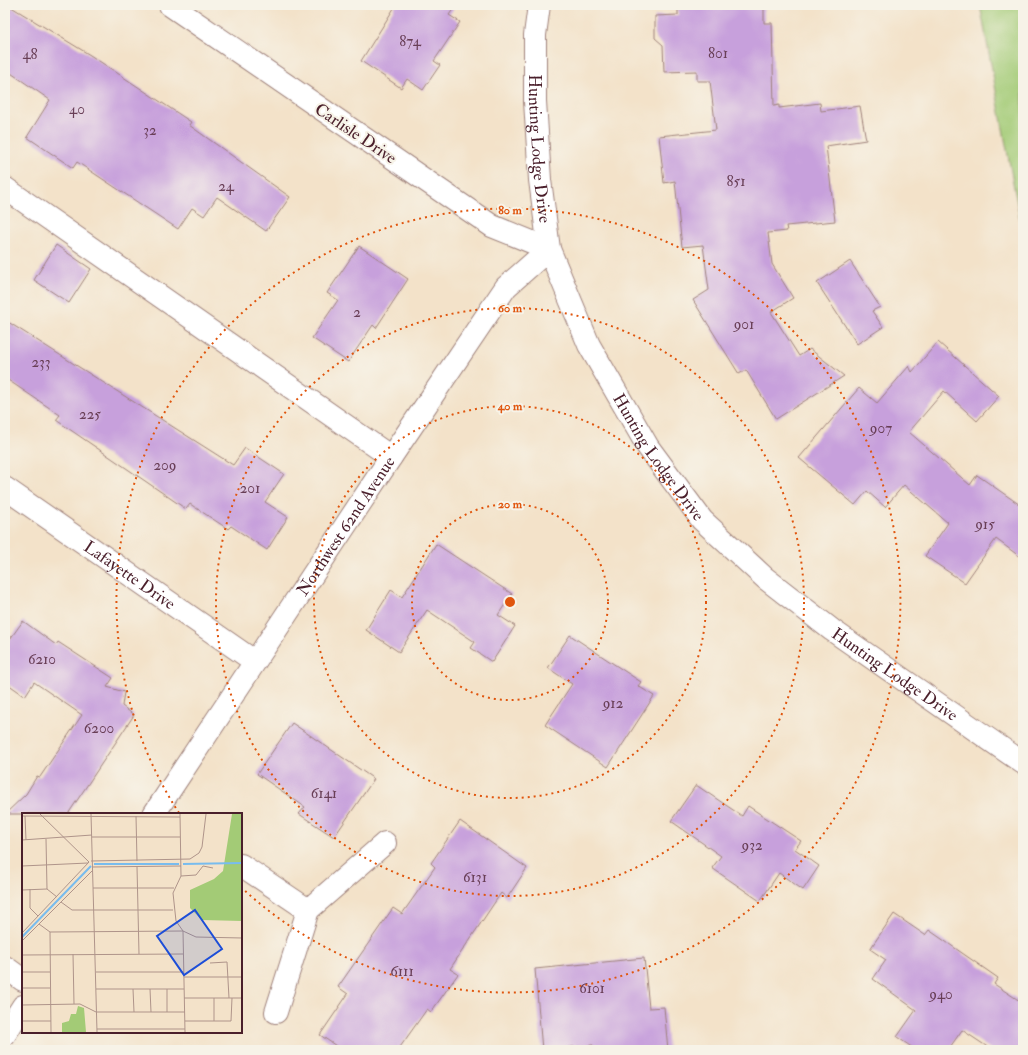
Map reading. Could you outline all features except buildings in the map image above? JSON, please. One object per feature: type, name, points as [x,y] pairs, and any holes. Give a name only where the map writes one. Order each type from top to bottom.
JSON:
[{"type":"street","name":"Carlisle Drive","points":[[170,5],[492,226],[549,249]]},
{"type":"street","name":"Hunting Lodge Drive","points":[[539,5],[535,35],[535,101],[540,180],[549,249],[593,352],[648,447],[702,520],[765,578],[832,630],[1023,763]]},
{"type":"street","points":[[5,188],[391,457]]},
{"type":"street","name":"Northwest 62nd Avenue","points":[[160,812],[254,661],[506,287],[549,249]]},
{"type":"street","name":"Lafayette Drive","points":[[5,488],[254,661]]},
{"type":"street","points":[[276,1012],[308,910],[385,842]]},
{"type":"street","points":[[242,866],[308,910]]},
{"type":"street","points":[[5,968],[22,979]]},
{"type":"street","points":[[5,1034],[22,1008]]},
{"type":"green space","points":[[980,5],[1023,5],[1023,236]]}]
